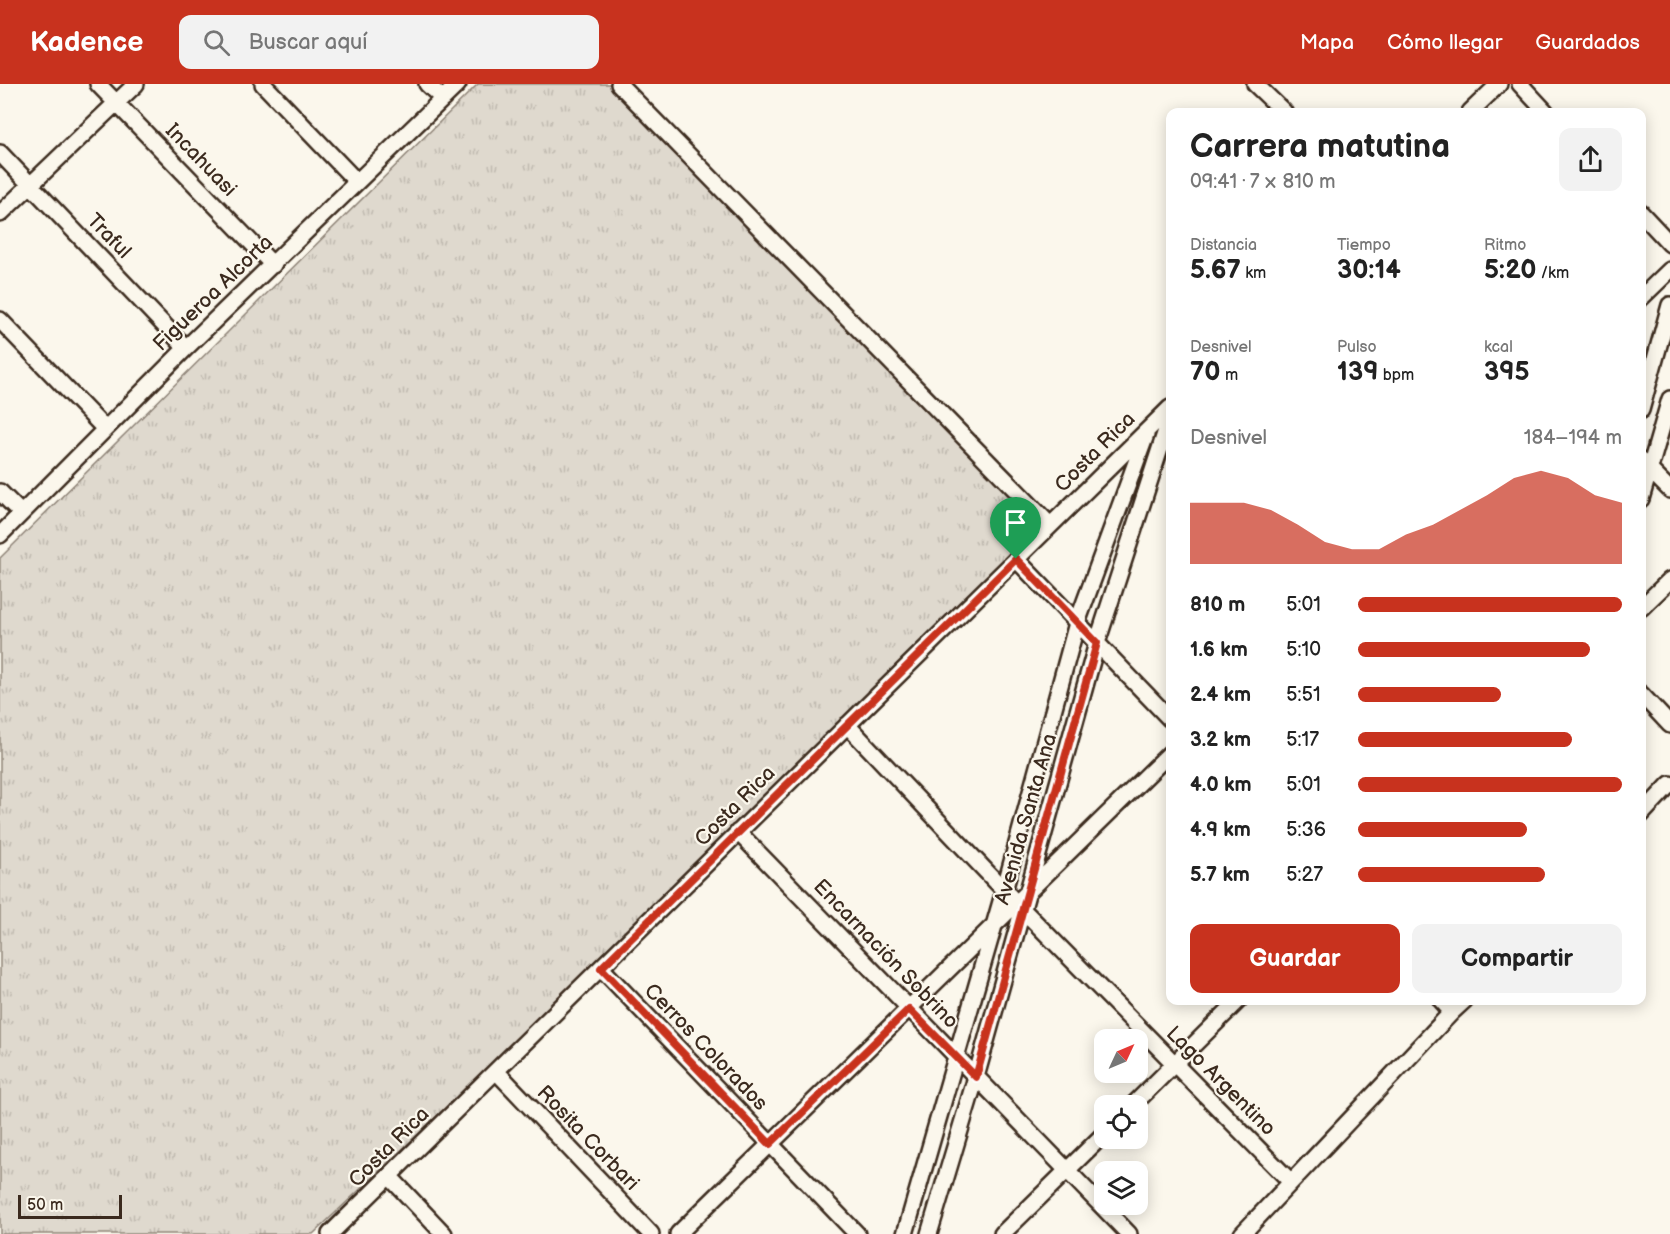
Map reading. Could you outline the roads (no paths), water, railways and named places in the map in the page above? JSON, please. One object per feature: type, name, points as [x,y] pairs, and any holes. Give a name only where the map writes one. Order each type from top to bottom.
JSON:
[{"type":"street","name":"Incahuasi","points":[[99,84],[273,265]]},
{"type":"street","points":[[0,214],[136,84]]},
{"type":"street","points":[[263,84],[357,182]]},
{"type":"street","points":[[428,84],[443,99]]},
{"type":"street","name":"Figueroa Alcorta","points":[[0,535],[186,348],[458,84]]},
{"type":"street","points":[[619,84],[1050,525]]},
{"type":"street","points":[[1255,84],[1280,108]]},
{"type":"street","points":[[1270,99],[1274,84]]},
{"type":"street","points":[[1474,108],[1499,84]]},
{"type":"street","points":[[1520,84],[1542,108]]},
{"type":"street","name":"Traful","points":[[0,153],[186,348]]},
{"type":"street","points":[[1646,218],[1670,243]]},
{"type":"street","points":[[1646,293],[1670,270]]},
{"type":"street","points":[[1646,392],[1670,305]]},
{"type":"street","points":[[0,320],[105,429]]},
{"type":"street","points":[[1646,462],[1670,399]]},
{"type":"street","name":"Costa Rica","points":[[330,1234],[1166,412]]},
{"type":"street","name":"Avenida Santa Ana","points":[[904,1234],[1004,891],[1077,623],[1148,430]]},
{"type":"street","name":"Avenida Santa Ana","points":[[1028,893],[1097,643],[1166,430]]},
{"type":"street","points":[[1646,466],[1670,490]]},
{"type":"street","points":[[0,492],[21,513]]},
{"type":"street","points":[[1016,559],[1166,715]]},
{"type":"street","points":[[1646,603],[1670,580]]},
{"type":"street","points":[[1646,699],[1670,725]]},
{"type":"street","name":"Lago Argentino","points":[[847,726],[1004,891],[1292,1182]]},
{"type":"street","points":[[678,1234],[994,926],[1020,907],[1028,893],[1166,757]]},
{"type":"street","points":[[1646,810],[1670,784]]},
{"type":"street","name":"Encarnación Sobrino","points":[[738,832],[1129,1234]]},
{"type":"street","name":"Avenida Santa Ana","points":[[929,1234],[976,1077],[1020,907]]},
{"type":"street","name":"Cerros Colorados","points":[[601,968],[857,1234]]},
{"type":"street","points":[[1143,1095],[1234,1005]]},
{"type":"street","points":[[1446,1005],[1452,1012]]},
{"type":"street","points":[[1242,1234],[1460,1005]]},
{"type":"street","name":"Rosita Corbari","points":[[496,1071],[651,1234]]},
{"type":"street","points":[[1002,1234],[1094,1144]]},
{"type":"street","points":[[389,1176],[444,1234]]}]
